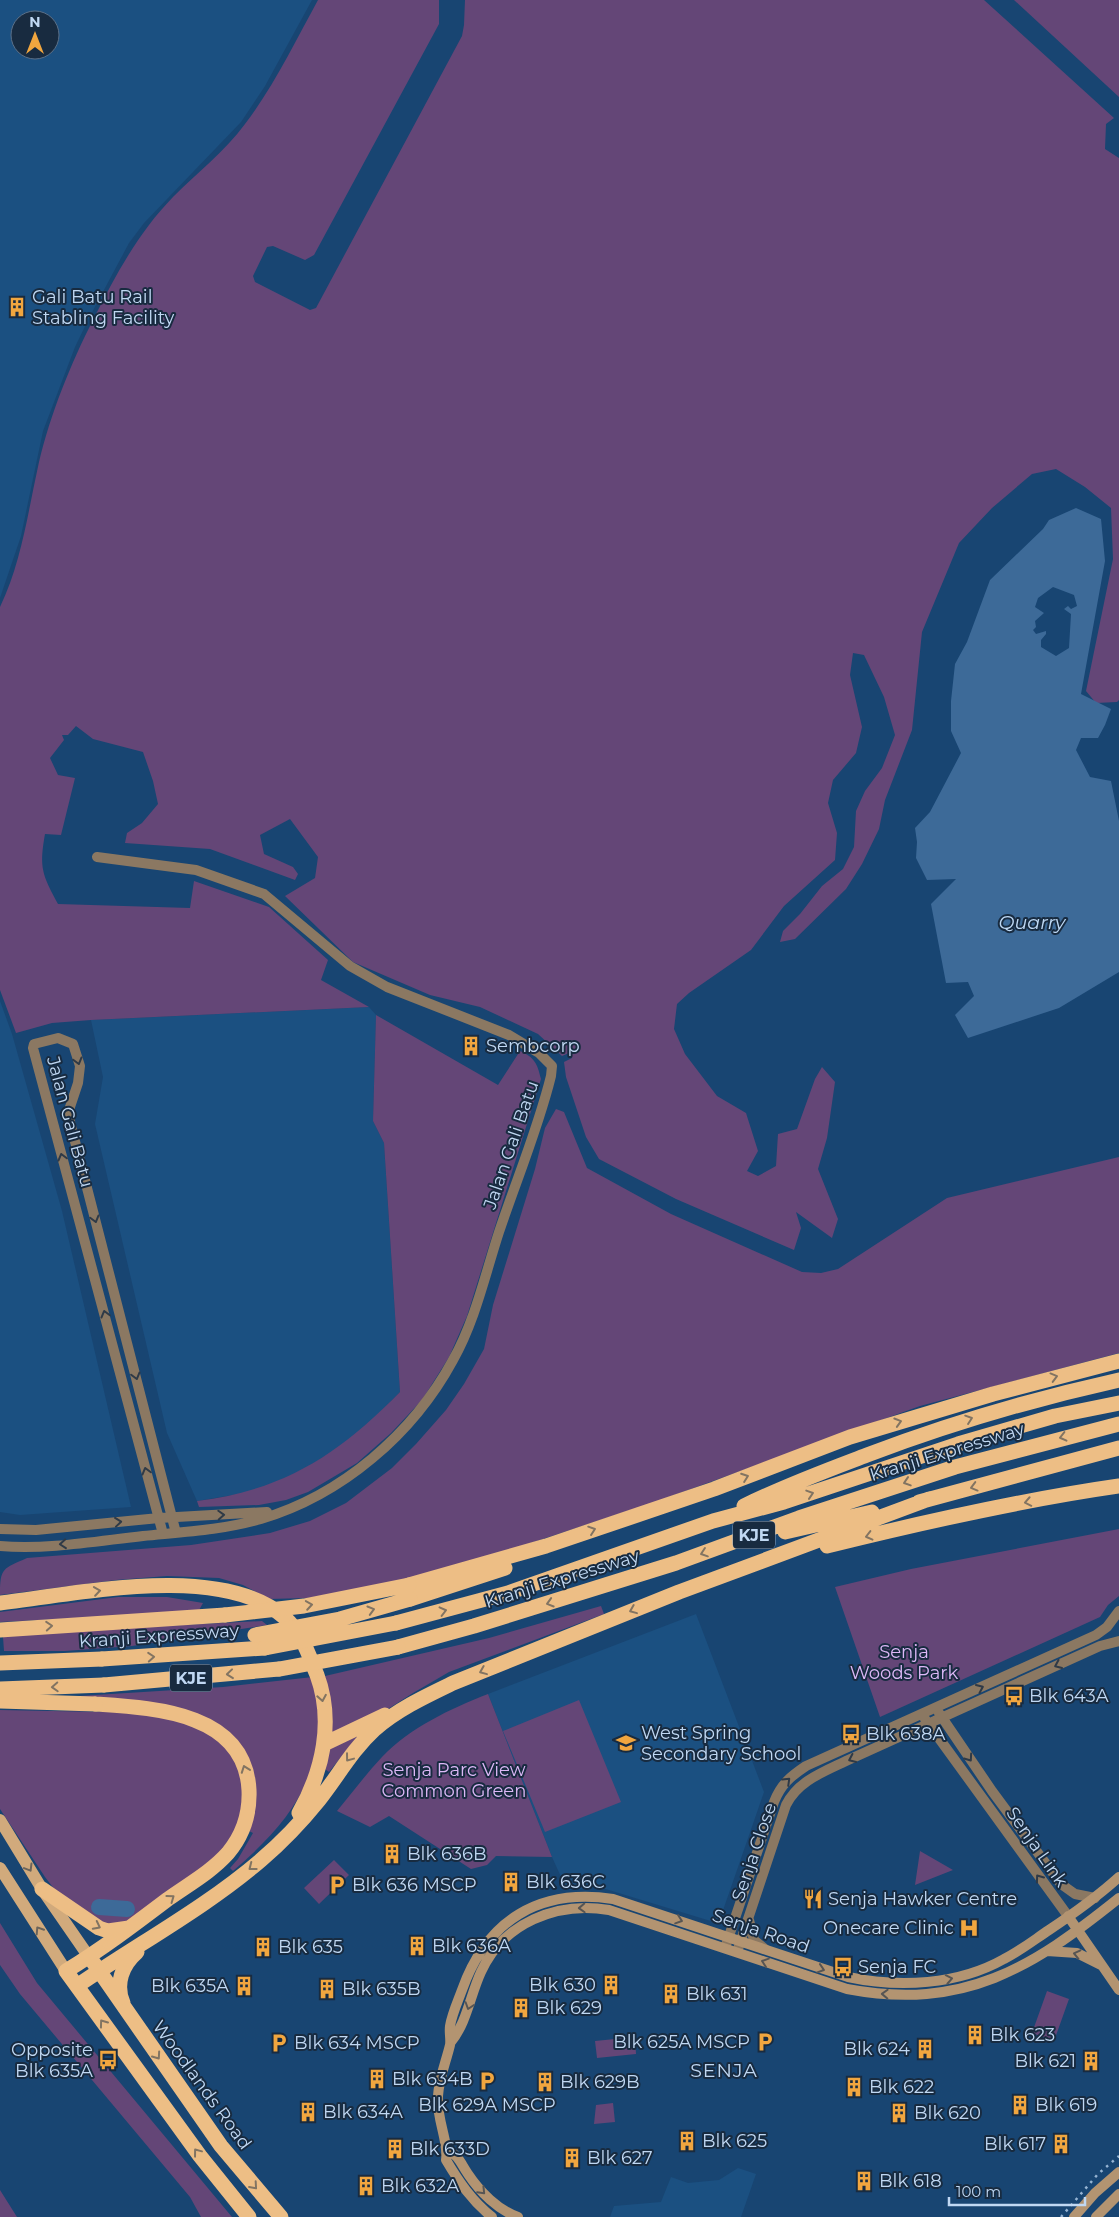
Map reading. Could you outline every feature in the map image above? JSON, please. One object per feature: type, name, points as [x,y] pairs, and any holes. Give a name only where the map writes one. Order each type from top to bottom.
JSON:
[{"type":"highway","points":[[212,1650],[254,1635],[340,1619],[410,1592],[714,1489],[850,1437],[992,1394],[1119,1360]]},
{"type":"highway","points":[[713,1521],[783,1486],[900,1442],[989,1412],[1119,1380]]},
{"type":"highway","name":"KJE","points":[[713,1521],[784,1502],[966,1441],[1055,1416],[1119,1403]]},
{"type":"highway","name":"Kranji Expressway","points":[[0,1689],[104,1684],[278,1669],[398,1647],[474,1626],[725,1546],[825,1510],[946,1470],[1060,1438],[1119,1424]]},
{"type":"highway","points":[[725,1546],[928,1499],[1119,1448]]},
{"type":"highway","points":[[1076,1492],[1119,1477]]},
{"type":"highway","points":[[758,1564],[910,1526],[1076,1492],[1119,1486]]},
{"type":"highway","points":[[324,1744],[453,1683],[679,1592],[928,1499]]},
{"type":"highway","name":"Kranji Expressway","points":[[0,1663],[102,1660],[212,1650],[265,1648],[396,1623],[508,1593],[713,1521]]},
{"type":"highway","points":[[0,1603],[117,1588],[192,1586],[237,1594],[270,1607],[283,1616],[303,1638],[319,1681],[323,1702],[324,1744],[321,1762],[309,1796],[287,1834]]},
{"type":"highway","points":[[0,1630],[226,1616],[410,1592]]},
{"type":"highway","points":[[77,1986],[234,1882],[262,1859],[318,1800],[364,1740],[390,1717],[418,1700]]},
{"type":"highway","points":[[0,1701],[95,1704],[162,1711],[196,1720],[218,1732],[237,1751],[244,1764],[249,1780],[248,1809],[239,1837],[229,1852],[216,1865],[132,1927],[66,1971],[200,2156],[250,2217]]},
{"type":"highway","points":[[42,1889],[99,1928],[117,1931],[132,1927]]},
{"type":"highway","points":[[129,2016],[120,1996],[121,1976],[129,1959],[157,1934]]},
{"type":"highway","name":"Woodlands Road","points":[[89,1957],[221,2146],[281,2217]]},
{"type":"main road","name":"Woodlands Road","points":[[0,1820],[42,1889],[89,1957]]},
{"type":"main road","points":[[0,1868],[66,1971]]},
{"type":"street","name":"Jalan Gali Batu","points":[[0,1546],[36,1547],[176,1533],[234,1525],[262,1518],[311,1499],[362,1468],[396,1437],[420,1409],[454,1360],[472,1318],[551,1076],[552,1066],[539,1053],[509,1035],[386,987],[350,966],[264,894],[196,870],[97,857]]},
{"type":"street","name":"Jalan Gali Batu","points":[[164,1534],[33,1048],[34,1044],[58,1038],[73,1044],[80,1066],[78,1083],[70,1107],[70,1122],[176,1533]]},
{"type":"street","name":"Jalan Gali Batu","points":[[0,1529],[36,1530],[159,1518],[260,1513],[287,1508]]},
{"type":"street","name":"Senja Close","points":[[725,1948],[774,1802],[779,1789],[785,1781],[806,1766],[1096,1635],[1111,1622],[1119,1611]]},
{"type":"street","name":"Senja Close","points":[[737,1952],[786,1805],[797,1789],[818,1775],[928,1724],[1100,1646],[1119,1641],[1112,1633],[1111,1622]]},
{"type":"street","points":[[936,1708],[942,1718]]},
{"type":"street","points":[[922,1714],[928,1724]]},
{"type":"street","name":"Senja Link","points":[[942,1718],[992,1791],[1061,1884],[1075,1894],[1095,1898]]},
{"type":"street","name":"Senja Link","points":[[928,1724],[1104,1966],[1119,1990]]},
{"type":"street","name":"Senja Road","points":[[492,2217],[480,2207],[455,2176],[446,2160],[448,2150],[439,2119],[438,2096],[440,2078],[451,2042],[450,2026],[467,1974],[480,1950],[509,1921],[536,1905],[551,1900],[578,1897],[612,1898],[862,1980],[893,1983],[942,1980],[963,1976],[1003,1960],[1095,1898],[1119,1878]]},
{"type":"street","name":"Senja Road","points":[[451,2042],[461,2029],[481,1972],[495,1949],[515,1930],[544,1914],[556,1910],[586,1907],[609,1910],[848,1990],[891,1994],[946,1992],[987,1982],[1013,1972],[1078,1930],[1119,1898]]},
{"type":"street","points":[[749,1916],[754,1940],[769,1951]]},
{"type":"street","points":[[1047,1951],[1077,1953],[1104,1966]]},
{"type":"street","name":"Senja Road","points":[[448,2150],[456,2154],[468,2174],[497,2206],[518,2217]]},
{"type":"street","points":[[1074,2217],[1095,2193],[1119,2172]]},
{"type":"street","points":[[1095,2193],[1103,2189],[1108,2190],[1115,2198],[1096,2217]]},
{"type":"shaded area","points":[[0,0],[312,0],[265,86],[241,122],[144,223],[129,243],[75,347],[43,431],[21,536],[0,598]]},
{"type":"shaded area","points":[[0,1001],[12,1034],[62,1211],[131,1507],[20,1515],[0,1512]]},
{"type":"shaded area","points":[[369,1007],[376,1015],[373,1121],[384,1143],[400,1392],[368,1425],[340,1447],[306,1468],[273,1484],[245,1493],[197,1501],[167,1433],[95,1124],[103,1077],[91,1020]]},
{"type":"shaded area","name":"West Spring Secondary School","points":[[696,1614],[764,1792],[720,1919],[714,1922],[599,1887],[567,1890],[552,1857],[488,1694]]},
{"type":"shaded area","points":[[738,2168],[756,2174],[741,2217],[610,2217],[614,2206],[661,2202],[671,2177],[688,2183],[719,2180]]},
{"type":"green space","points":[[318,0],[439,0],[439,24],[314,255],[305,260],[273,246],[267,247],[253,276],[255,282],[310,310],[316,308],[462,36],[465,0],[984,0],[1114,118],[1106,124],[1105,149],[1119,158],[1119,700],[1117,702],[1096,703],[1086,691],[1113,559],[1111,508],[1085,487],[1056,469],[1032,474],[992,508],[959,543],[922,632],[912,730],[885,800],[879,829],[862,864],[846,889],[795,939],[780,942],[783,931],[800,914],[822,886],[843,869],[854,847],[856,811],[865,791],[882,768],[895,735],[884,697],[864,655],[853,653],[850,675],[862,727],[856,753],[833,780],[828,803],[837,833],[835,860],[784,906],[751,950],[689,993],[677,1004],[674,1029],[685,1054],[717,1096],[746,1113],[758,1151],[747,1171],[758,1176],[776,1166],[778,1134],[797,1129],[815,1079],[822,1067],[835,1082],[827,1138],[818,1169],[838,1219],[832,1238],[796,1212],[801,1228],[794,1250],[676,1199],[599,1159],[586,1137],[566,1077],[564,1062],[572,1058],[569,1053],[562,1056],[538,1034],[480,1007],[430,995],[353,962],[285,896],[315,878],[318,857],[290,819],[260,835],[264,854],[293,867],[298,874],[295,880],[210,849],[125,843],[127,833],[142,823],[158,804],[153,781],[143,752],[93,739],[76,726],[68,735],[62,735],[64,740],[50,758],[58,775],[75,778],[61,835],[45,834],[43,846],[42,863],[45,878],[58,904],[190,908],[194,881],[269,907],[328,960],[321,980],[369,1007],[91,1020],[52,1023],[16,1033],[0,990],[0,607],[8,590],[19,554],[44,444],[55,408],[77,354],[101,304],[128,256],[160,211],[220,153],[245,124],[275,79]]},
{"type":"green space","points":[[1014,0],[1119,0],[1119,97]]},
{"type":"green space","points":[[376,1015],[498,1085],[520,1051],[532,1059],[540,1073],[541,1079],[467,1316],[449,1357],[422,1400],[391,1433],[357,1463],[308,1492],[286,1500],[259,1505],[199,1507],[197,1501],[228,1496],[257,1488],[309,1466],[355,1434],[400,1392],[384,1143],[373,1121]]},
{"type":"green space","points":[[556,1109],[564,1112],[587,1168],[671,1214],[802,1272],[821,1273],[838,1269],[947,1198],[1119,1157],[1119,1353],[920,1406],[655,1502],[482,1559],[401,1582],[308,1598],[269,1599],[243,1585],[219,1578],[167,1576],[116,1580],[0,1595],[1,1579],[4,1570],[27,1558],[191,1545],[270,1533],[310,1521],[346,1503],[392,1468],[446,1410],[464,1384],[484,1349],[493,1305],[535,1169],[545,1128]]},
{"type":"green space","name":"Senja Woods Park","points":[[1119,1529],[1119,1596],[1108,1605],[1100,1617],[880,1717],[835,1587],[911,1569]]},
{"type":"green space","points":[[118,1597],[167,1597],[203,1603],[198,1612],[0,1622],[0,1612]]},
{"type":"green space","points":[[601,1606],[604,1614],[449,1672],[413,1693],[377,1716],[329,1772],[325,1769],[330,1702],[325,1676],[489,1638]]},
{"type":"green space","points":[[262,1621],[267,1625],[132,1646],[65,1651],[4,1651],[3,1637],[65,1631]]},
{"type":"green space","points":[[313,1677],[318,1712],[318,1737],[314,1760],[296,1802],[283,1820],[268,1838],[233,1871],[230,1868],[238,1859],[253,1833],[239,1826],[214,1860],[123,1926],[107,1926],[55,1890],[0,1809],[0,1710],[104,1712],[79,1696],[223,1687]]},
{"type":"green space","name":"Senja Parc View Common Green","points":[[488,1694],[552,1857],[496,1856],[487,1865],[471,1869],[389,1816],[370,1827],[337,1811],[393,1746],[432,1720]]},
{"type":"green space","points":[[579,1700],[621,1802],[545,1832],[503,1731]]},
{"type":"green space","points":[[920,1851],[953,1870],[915,1885]]},
{"type":"green space","points":[[334,1860],[349,1875],[319,1904],[304,1888]]},
{"type":"green space","points":[[0,1923],[37,1983],[232,2217],[201,2217],[190,2197],[20,1994],[0,1965]]},
{"type":"green space","points":[[1047,1991],[1069,1999],[1054,2041],[1032,2033]]},
{"type":"green space","points":[[635,2037],[636,2054],[597,2058],[595,2041]]},
{"type":"green space","points":[[613,2103],[615,2122],[594,2124],[596,2105]]},
{"type":"green space","points":[[0,2190],[17,2217],[0,2217]]},
{"type":"water","name":"Quarry","points":[[1076,508],[1101,519],[1105,561],[1081,694],[1111,709],[1098,738],[1081,738],[1076,750],[1090,777],[1111,781],[1119,821],[1119,972],[1059,1008],[968,1038],[955,1015],[974,996],[968,982],[946,983],[931,904],[956,879],[927,880],[916,858],[917,842],[915,828],[930,812],[961,753],[951,731],[951,701],[955,664],[967,642],[990,580],[1043,529],[1049,520]],"holes":[[[1053,587],[1074,595],[1077,606],[1071,609],[1068,606],[1064,609],[1071,614],[1069,648],[1056,656],[1041,647],[1041,640],[1046,631],[1036,634],[1033,630],[1036,627],[1035,621],[1044,613],[1035,607],[1038,598]]]},
{"type":"waterway","points":[[99,1907],[127,1909]]},
{"type":"railway","points":[[1061,2217],[1098,2174],[1119,2156]]},
{"type":"place","name":"Gali Batu Rail Stabling Facility","points":[[17,307]]},
{"type":"place","name":"Sembcorp","points":[[471,1046]]},
{"type":"place","name":"Blk 643A","points":[[1014,1696]]},
{"type":"place","name":"Blk 638A","points":[[851,1734]]},
{"type":"place","name":"West Spring Secondary School","points":[[626,1743]]},
{"type":"place","name":"Blk 636B","points":[[392,1854]]},
{"type":"place","name":"Blk 636C","points":[[511,1882]]},
{"type":"place","name":"Blk 636 MSCP","points":[[337,1885]]},
{"type":"place","name":"Senja Hawker Centre","points":[[813,1899]]},
{"type":"place","name":"Onecare Clinic","points":[[969,1928]]},
{"type":"place","name":"Blk 636A","points":[[417,1946]]},
{"type":"place","name":"Blk 635","points":[[263,1947]]},
{"type":"place","name":"Senja FC","points":[[843,1967]]},
{"type":"place","name":"Blk 630","points":[[611,1985]]},
{"type":"place","name":"Blk 635A","points":[[244,1986]]},
{"type":"place","name":"Blk 635B","points":[[327,1989]]},
{"type":"place","name":"Blk 631","points":[[671,1994]]},
{"type":"place","name":"Blk 629","points":[[521,2008]]},
{"type":"place","name":"Blk 623","points":[[975,2035]]},
{"type":"place","name":"Blk 625A MSCP","points":[[765,2042]]},
{"type":"place","name":"Blk 634 MSCP","points":[[279,2043]]},
{"type":"place","name":"Blk 624","points":[[925,2049]]},
{"type":"place","name":"Opposite Blk 635A","points":[[108,2060]]},
{"type":"place","name":"Blk 621","points":[[1091,2061]]},
{"type":"place","name":"Blk 634B","points":[[377,2079]]},
{"type":"place","name":"Blk 629A MSCP","points":[[487,2081]]},
{"type":"place","name":"Blk 629B","points":[[545,2082]]},
{"type":"place","name":"Blk 622","points":[[854,2087]]},
{"type":"place","name":"Blk 619","points":[[1020,2105]]},
{"type":"place","name":"Blk 634A","points":[[308,2112]]},
{"type":"place","name":"Blk 620","points":[[899,2113]]},
{"type":"place","name":"Blk 625","points":[[687,2141]]},
{"type":"place","name":"Blk 617","points":[[1061,2144]]},
{"type":"place","name":"Blk 633D","points":[[395,2149]]},
{"type":"place","name":"Blk 627","points":[[572,2158]]},
{"type":"place","name":"Blk 618","points":[[864,2181]]},
{"type":"place","name":"Blk 632A","points":[[366,2186]]},
{"type":"district","name":"SENJA","points":[[724,2070]]}]
